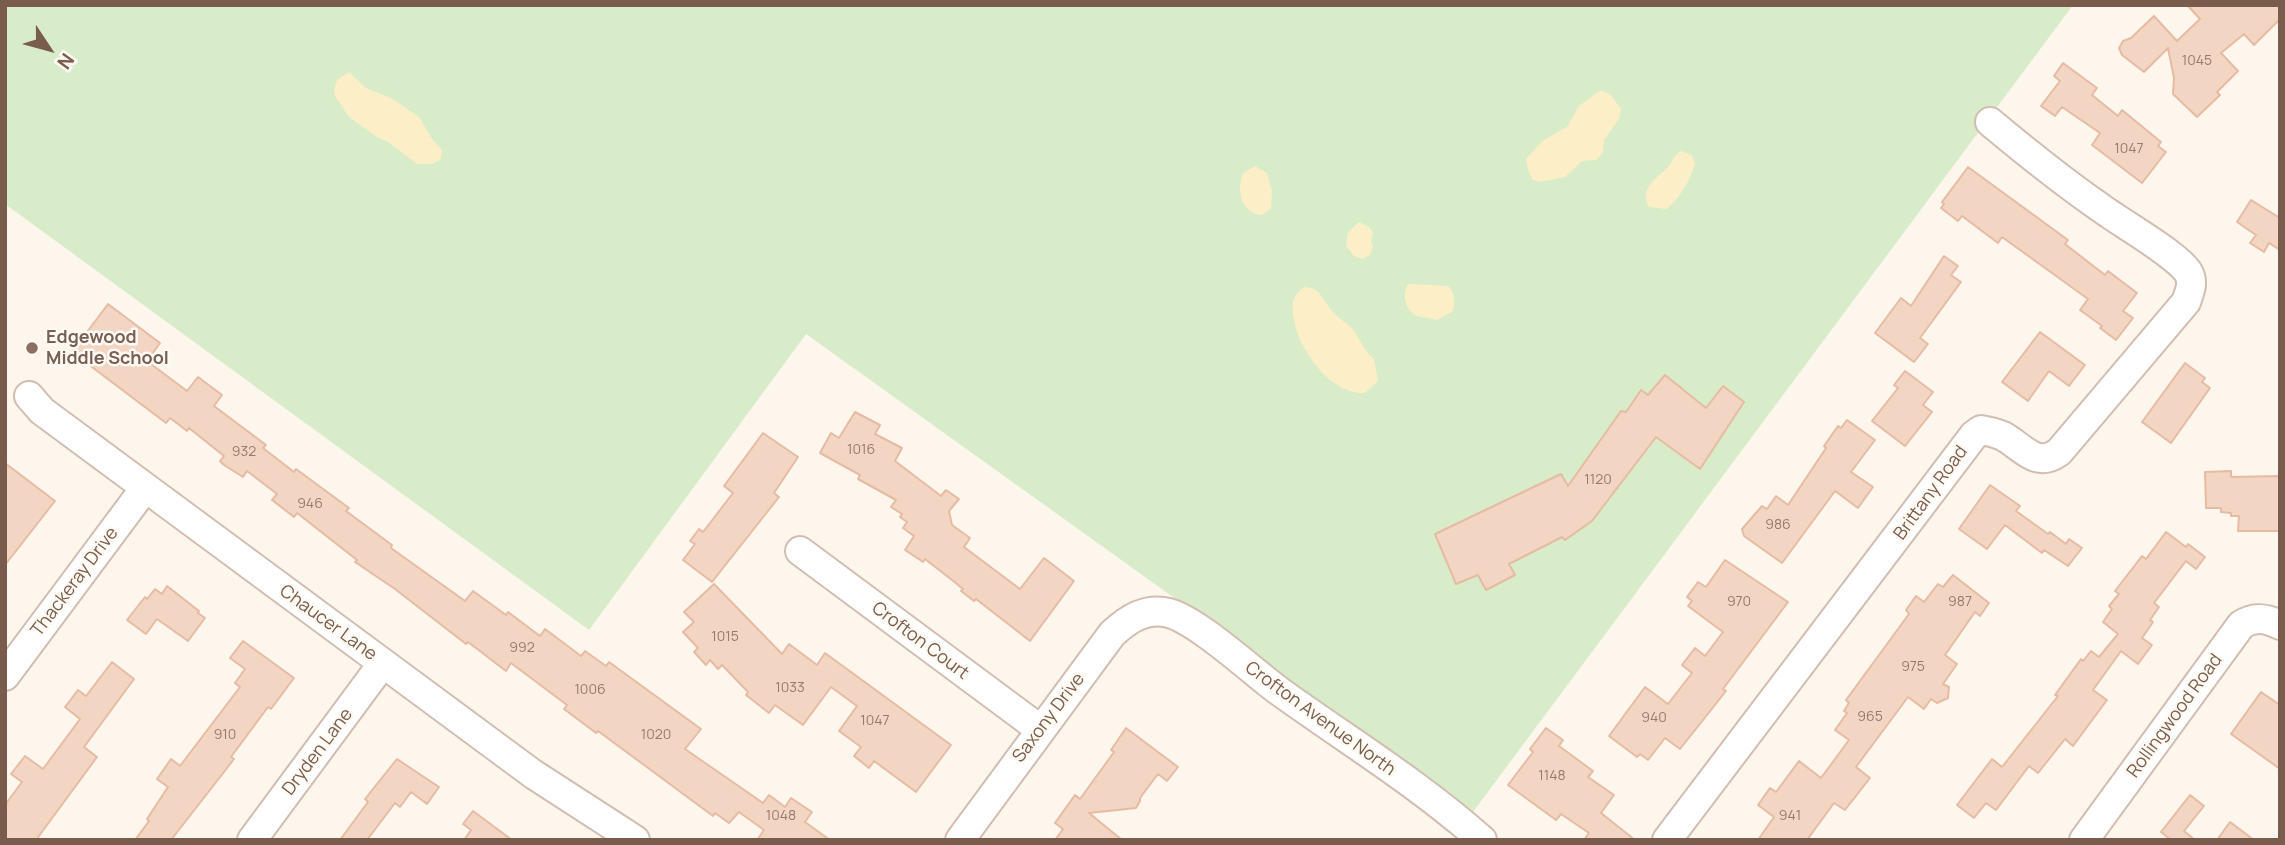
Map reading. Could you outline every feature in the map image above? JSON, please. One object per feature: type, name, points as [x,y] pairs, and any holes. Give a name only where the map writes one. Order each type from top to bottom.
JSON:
[{"type":"street","name":"Brittany Road","points":[[1667,840],[1973,435],[1981,430],[1991,431],[2032,456],[2050,458],[2059,452],[2186,302],[2191,291],[2192,279],[2174,258],[2099,208],[1990,122]]},
{"type":"street","name":"Chaucer Lane","points":[[29,397],[42,411],[145,488],[533,774],[622,836]]},
{"type":"street","name":"Thackeray Drive","points":[[5,676],[145,488]]},
{"type":"street","name":"Crofton Court","points":[[800,551],[1041,730]]},
{"type":"street","name":"Saxony Drive","points":[[960,840],[1112,634],[1127,620],[1151,613]]},
{"type":"street","name":"Crofton Avenue North","points":[[1151,613],[1169,613],[1191,623],[1279,691],[1448,810],[1482,840]]},
{"type":"street","name":"Rollingwood Road","points":[[2084,840],[2241,625],[2250,619],[2269,620],[2280,625]]},
{"type":"street","name":"Dryden Lane","points":[[252,840],[383,663]]},
{"type":"green space","points":[[5,5],[2073,5],[1473,812],[806,334],[589,630],[5,204]]},
{"type":"sand","points":[[349,72],[366,88],[391,98],[419,117],[442,150],[441,159],[432,164],[417,164],[349,117],[334,90],[337,80]]},
{"type":"sand","points":[[1601,90],[1611,95],[1621,109],[1619,119],[1604,140],[1600,156],[1596,160],[1582,161],[1565,177],[1540,182],[1533,180],[1526,159],[1542,141],[1567,127],[1579,106]]},
{"type":"sand","points":[[1681,151],[1692,155],[1695,165],[1684,189],[1666,209],[1649,207],[1646,201],[1647,190]]},
{"type":"sand","points":[[1255,166],[1267,173],[1272,191],[1271,209],[1262,215],[1249,210],[1240,193],[1243,173]]},
{"type":"sand","points":[[1359,222],[1369,227],[1373,233],[1370,255],[1362,259],[1354,256],[1346,246],[1348,232]]},
{"type":"sand","points":[[1408,284],[1448,286],[1454,298],[1452,312],[1437,320],[1415,315],[1406,301]]},
{"type":"sand","points":[[1304,287],[1318,292],[1333,312],[1354,331],[1374,359],[1378,381],[1365,393],[1352,392],[1329,379],[1302,344],[1292,307],[1296,295]]},
{"type":"building","points":[[2187,5],[2280,5],[2280,19],[2254,45],[2244,34],[2221,53],[2238,71],[2217,92],[2220,95],[2197,117],[2173,94],[2174,78],[2168,48],[2144,72],[2122,55],[2119,48],[2123,41],[2131,38],[2154,16],[2177,41],[2200,19]]},
{"type":"building","points":[[2063,63],[2097,88],[2092,95],[2118,116],[2122,110],[2161,142],[2158,146],[2166,152],[2142,183],[2092,145],[2100,133],[2062,107],[2055,116],[2041,106],[2060,81],[2054,76]]},
{"type":"building","points":[[1968,167],[2068,240],[2065,244],[2105,275],[2108,271],[2137,293],[2123,311],[2133,318],[2116,340],[2080,310],[2088,299],[2002,237],[1998,243],[1962,216],[1958,221],[1941,208],[1944,204],[1942,202]]},
{"type":"building","points":[[2251,200],[2280,218],[2280,250],[2269,243],[2264,252],[2250,243],[2256,235],[2237,222]]},
{"type":"building","points":[[1944,256],[1958,266],[1951,275],[1961,282],[1920,338],[1928,344],[1914,362],[1875,333],[1901,298],[1911,306]]},
{"type":"building","points":[[108,304],[160,343],[147,361],[187,391],[198,377],[222,395],[214,406],[266,445],[263,448],[294,472],[296,469],[349,508],[346,511],[392,545],[391,548],[465,601],[473,591],[540,636],[545,629],[581,656],[585,651],[606,666],[609,662],[701,729],[685,749],[763,803],[769,795],[785,807],[791,798],[812,812],[805,822],[830,840],[757,840],[764,830],[739,812],[729,823],[715,813],[713,816],[564,709],[567,705],[511,663],[506,671],[355,562],[357,560],[297,513],[294,517],[272,500],[277,494],[247,471],[243,477],[224,465],[220,461],[224,456],[189,428],[187,431],[170,418],[166,423],[72,352]]},
{"type":"building","points":[[2040,332],[2085,365],[2069,386],[2049,371],[2028,401],[2002,382]]},
{"type":"building","points":[[2185,363],[2205,378],[2202,382],[2210,388],[2171,443],[2142,422]]},
{"type":"building","points":[[1905,371],[1933,392],[1923,405],[1932,412],[1905,446],[1872,421],[1898,388],[1894,385]]},
{"type":"building","points":[[1665,375],[1706,408],[1723,386],[1744,402],[1700,469],[1656,437],[1592,521],[1565,540],[1562,537],[1509,564],[1515,575],[1486,590],[1478,575],[1456,584],[1435,534],[1561,474],[1568,486],[1621,411],[1626,412],[1641,390],[1648,395]]},
{"type":"building","points":[[855,412],[880,425],[875,434],[902,448],[895,461],[941,496],[946,490],[959,499],[949,511],[952,525],[970,538],[964,547],[1020,589],[1044,558],[1074,581],[1030,641],[976,599],[974,601],[961,591],[963,589],[925,559],[923,562],[905,550],[914,536],[903,528],[907,522],[900,517],[902,514],[891,507],[896,500],[858,479],[860,475],[820,453],[831,433],[839,438]]},
{"type":"building","points":[[1847,420],[1875,440],[1851,472],[1873,487],[1858,508],[1835,491],[1782,563],[1744,536],[1742,529],[1762,506],[1767,509],[1776,496],[1788,505],[1826,448],[1824,446],[1838,426],[1841,428]]},
{"type":"building","points":[[763,433],[798,457],[774,493],[779,497],[712,582],[683,560],[695,544],[690,541],[699,529],[703,532],[733,493],[724,486]]},
{"type":"building","points":[[5,463],[55,501],[5,565]]},
{"type":"building","points":[[2231,471],[2231,477],[2280,476],[2280,531],[2238,531],[2239,516],[2221,512],[2221,508],[2206,508],[2205,472]]},
{"type":"building","points":[[1990,485],[2020,506],[2016,511],[2048,534],[2050,532],[2066,544],[2069,539],[2082,548],[2068,566],[2044,550],[2042,553],[2005,525],[1987,549],[1959,529]]},
{"type":"building","points":[[2166,532],[2205,557],[2196,569],[2186,561],[2154,603],[2159,607],[2142,638],[2152,645],[2138,664],[2121,651],[2093,690],[2107,700],[2073,746],[2065,739],[2038,773],[2029,766],[1996,810],[1986,803],[1974,818],[1957,805],[1992,759],[2002,767],[2058,696],[2055,695],[2081,659],[2083,661],[2091,651],[2099,657],[2118,634],[2103,622],[2112,609],[2109,606],[2119,594],[2115,591],[2142,556],[2146,559]]},
{"type":"building","points":[[1725,560],[1788,602],[1723,689],[1726,691],[1680,749],[1665,738],[1648,760],[1640,754],[1637,757],[1609,736],[1645,687],[1668,704],[1692,673],[1682,665],[1695,648],[1705,656],[1723,632],[1688,606],[1692,601],[1687,597],[1698,582],[1706,587]]},
{"type":"building","points":[[1953,575],[1989,603],[1980,616],[1975,612],[1945,655],[1957,664],[1943,684],[1949,687],[1948,698],[1937,703],[1931,699],[1924,709],[1908,697],[1856,767],[1870,778],[1845,810],[1834,803],[1807,840],[1758,840],[1774,817],[1758,805],[1770,788],[1776,792],[1799,761],[1821,778],[1849,740],[1835,730],[1847,713],[1844,711],[1849,703],[1846,700],[1909,614],[1906,610],[1916,596],[1924,602],[1938,584],[1943,587]]},
{"type":"building","points":[[714,584],[782,654],[789,644],[817,665],[825,653],[951,745],[916,792],[874,761],[869,768],[854,756],[861,747],[839,731],[857,706],[831,687],[803,725],[775,705],[769,713],[746,695],[748,692],[722,665],[718,669],[710,660],[706,665],[694,652],[698,648],[683,632],[694,622],[684,612]]},
{"type":"building","points":[[167,586],[205,618],[188,641],[157,619],[146,634],[127,620],[145,597],[147,599],[155,589],[162,594]]},
{"type":"building","points":[[243,641],[294,678],[271,709],[268,707],[231,757],[234,759],[171,840],[135,840],[168,787],[157,779],[171,759],[180,766],[240,687],[235,683],[245,669],[230,658]]},
{"type":"building","points":[[112,662],[134,679],[84,747],[97,757],[36,840],[5,840],[5,805],[22,782],[11,774],[25,756],[43,769],[80,719],[65,707],[78,690],[86,696]]},
{"type":"building","points":[[2261,692],[2280,705],[2280,769],[2231,734]]},
{"type":"building","points":[[1126,728],[1178,767],[1167,781],[1158,774],[1136,808],[1089,813],[1122,840],[1055,840],[1063,829],[1055,823],[1075,795],[1080,799],[1114,752],[1111,750]]},
{"type":"building","points":[[1546,728],[1563,740],[1559,746],[1593,771],[1588,777],[1614,795],[1601,813],[1635,840],[1584,840],[1589,833],[1561,814],[1556,820],[1508,785],[1533,752],[1530,749]]},
{"type":"building","points":[[397,759],[439,787],[427,804],[411,792],[400,807],[395,803],[367,840],[340,840],[368,802],[365,799]]},
{"type":"building","points":[[2190,795],[2204,806],[2184,831],[2195,840],[2171,840],[2161,832]]},
{"type":"building","points":[[473,811],[512,840],[464,840],[471,830],[463,824]]},
{"type":"building","points":[[2230,822],[2254,840],[2217,840]]},
{"type":"place","name":"Edgewood Middle School","points":[[32,348]]}]
